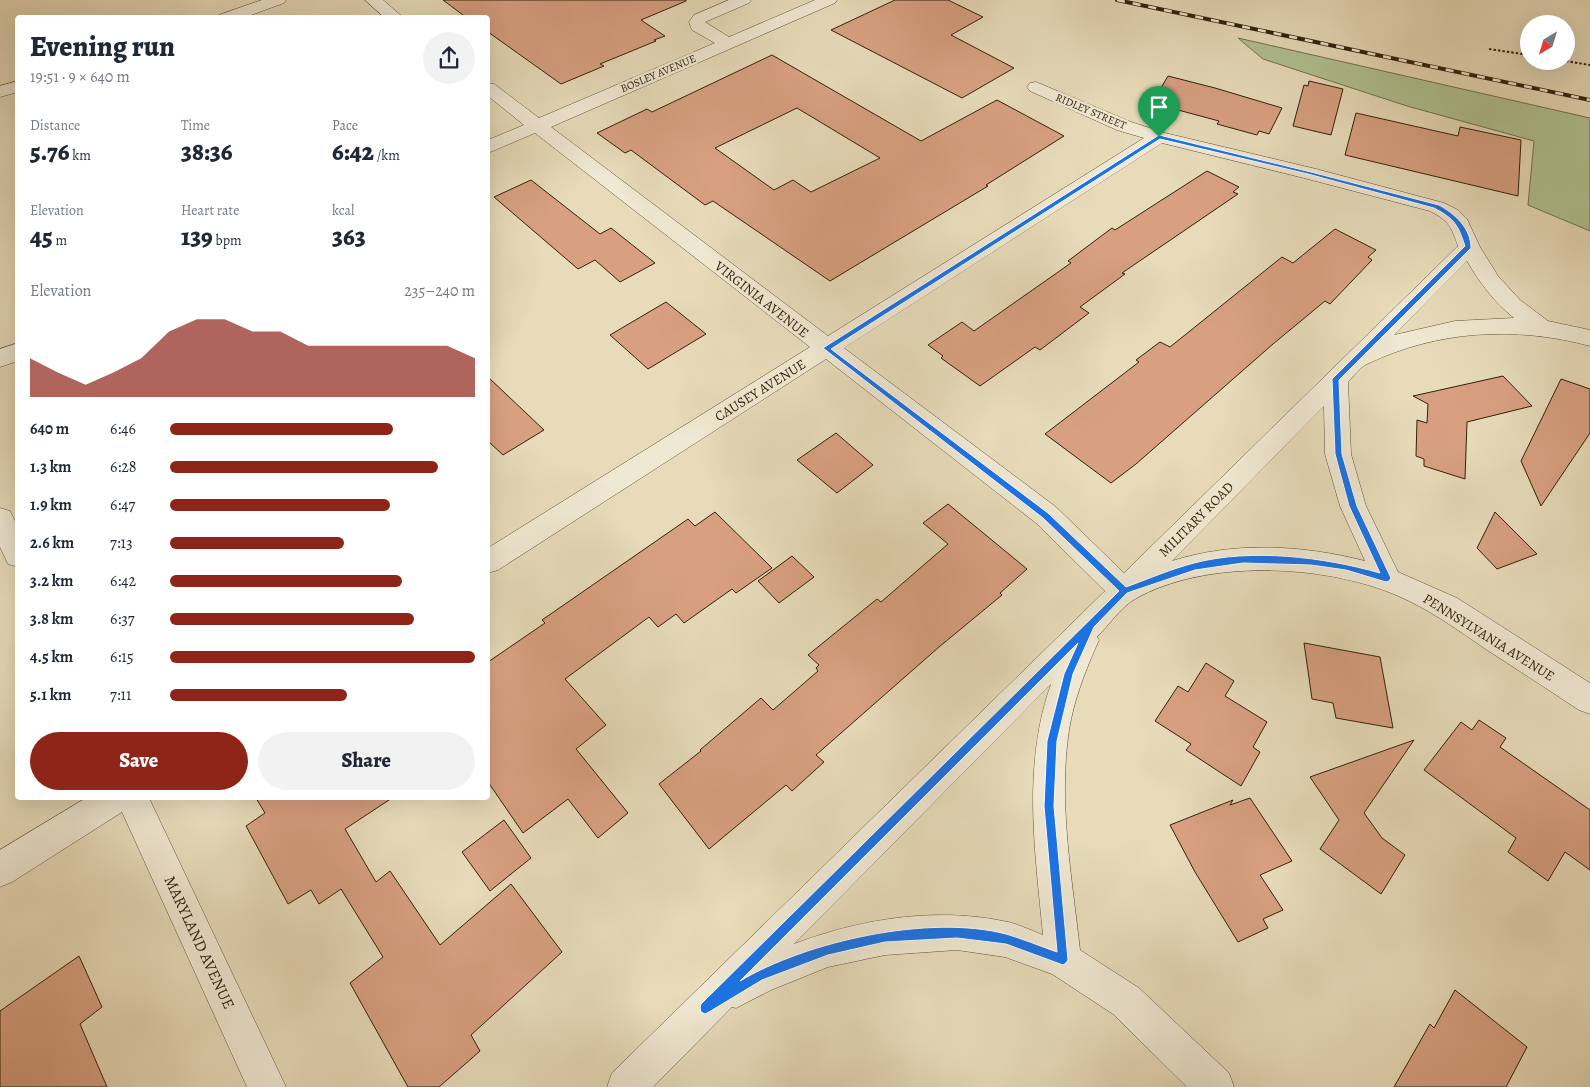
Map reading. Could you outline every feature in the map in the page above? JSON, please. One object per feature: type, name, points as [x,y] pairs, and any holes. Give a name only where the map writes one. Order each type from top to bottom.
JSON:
[{"type":"street","points":[[234,15],[278,0]]},
{"type":"street","points":[[373,0],[392,15]]},
{"type":"street","points":[[728,43],[698,26],[697,22],[700,18],[743,0]]},
{"type":"street","name":"BOSLEY AVENUE","points":[[490,146],[829,0]]},
{"type":"street","points":[[0,92],[15,87]]},
{"type":"street","name":"RIDLEY STREET","points":[[1036,87],[1124,126],[1159,137],[1437,206],[1451,214],[1460,224],[1468,246]]},
{"type":"street","name":"VIRGINIA AVENUE","points":[[490,90],[1046,516],[1124,591]]},
{"type":"street","name":"CAUSEY AVENUE","points":[[490,561],[1159,137]]},
{"type":"street","points":[[1468,246],[1490,282],[1512,305],[1542,328]]},
{"type":"street","name":"MILITARY ROAD","points":[[630,1084],[1468,246]]},
{"type":"street","points":[[1386,578],[1353,506],[1338,454],[1345,370],[1410,339],[1440,331],[1473,326],[1542,328],[1590,338]]},
{"type":"street","points":[[0,359],[15,352]]},
{"type":"street","points":[[0,519],[15,550]]},
{"type":"street","name":"PENNSYLVANIA AVENUE","points":[[1124,591],[1195,566],[1243,560],[1311,561],[1346,566],[1386,578],[1434,600],[1590,700]]},
{"type":"street","points":[[1063,960],[1049,806],[1052,741],[1068,674],[1090,624]]},
{"type":"street","points":[[0,870],[112,800]]},
{"type":"street","name":"MARYLAND AVENUE","points":[[133,800],[267,1087]]},
{"type":"street","points":[[705,1008],[759,976],[828,949],[885,937],[957,932],[1006,939],[1063,960],[1126,1001],[1215,1087]]},
{"type":"path","points":[[1489,49],[1520,54]]},
{"type":"path","points":[[1575,62],[1590,65]]},
{"type":"green space","points":[[1238,38],[1590,118],[1590,231],[1528,205],[1534,141],[1407,106],[1263,59]]},
{"type":"building","points":[[443,0],[686,0],[641,20],[665,36],[600,64],[604,66],[561,84],[490,33],[490,15],[463,15]]},
{"type":"building","points":[[895,0],[948,0],[983,17],[951,35],[1014,68],[962,98],[831,30]]},
{"type":"building","points":[[772,55],[921,141],[997,100],[1064,136],[986,185],[988,186],[830,281],[713,201],[705,205],[631,150],[625,153],[597,133],[647,109],[652,112]],"holes":[[[797,108],[880,158],[811,192],[793,180],[774,190],[715,148]]]},
{"type":"building","points":[[1168,76],[1282,108],[1269,134],[1259,131],[1257,135],[1217,124],[1219,121],[1152,103]]},
{"type":"building","points":[[1309,81],[1343,89],[1331,135],[1293,126],[1304,85],[1308,86]]},
{"type":"building","points":[[1356,113],[1458,136],[1460,127],[1521,140],[1518,196],[1345,155]]},
{"type":"building","points":[[1207,171],[1239,187],[1233,192],[1238,194],[1122,273],[1125,274],[1080,307],[1089,313],[1040,350],[1035,347],[980,386],[941,358],[943,356],[928,345],[962,322],[974,331],[1071,263],[1068,261],[1112,228],[1115,230]]},
{"type":"building","points":[[531,180],[600,234],[611,228],[655,263],[620,282],[595,260],[578,269],[494,197]]},
{"type":"building","points":[[1335,229],[1376,250],[1368,257],[1372,260],[1330,304],[1325,301],[1136,464],[1111,483],[1045,434],[1139,362],[1136,360],[1160,342],[1170,347],[1282,257],[1293,263]]},
{"type":"building","points":[[666,302],[706,334],[648,369],[610,335]]},
{"type":"building","points":[[1503,376],[1532,406],[1467,422],[1465,479],[1424,466],[1424,459],[1416,456],[1417,420],[1427,423],[1428,404],[1413,396]]},
{"type":"building","points":[[490,379],[544,430],[503,455],[490,443]]},
{"type":"building","points":[[1561,379],[1590,389],[1590,433],[1541,506],[1521,461]]},
{"type":"building","points":[[836,433],[873,465],[837,493],[797,460]]},
{"type":"building","points":[[948,504],[1027,569],[1000,593],[1002,595],[939,647],[816,755],[824,762],[792,791],[786,785],[709,849],[659,784],[701,751],[761,698],[773,710],[818,671],[816,668],[819,665],[808,655],[877,599],[881,602],[948,544],[923,523]]},
{"type":"building","points":[[715,512],[772,568],[736,593],[732,589],[684,623],[676,614],[658,627],[649,617],[565,679],[606,725],[576,749],[628,813],[598,838],[568,799],[523,833],[490,785],[490,661],[545,623],[542,620],[688,519],[695,526]]},
{"type":"building","points":[[1495,512],[1537,554],[1497,569],[1477,548]]},
{"type":"building","points":[[792,556],[814,577],[779,603],[758,581]]},
{"type":"building","points":[[1304,643],[1380,657],[1393,728],[1336,718],[1333,703],[1312,699]]},
{"type":"building","points":[[1206,663],[1234,681],[1225,696],[1267,722],[1253,747],[1260,752],[1241,786],[1186,750],[1191,744],[1155,721],[1178,686],[1188,692]]},
{"type":"building","points":[[1479,720],[1506,738],[1500,747],[1590,810],[1590,870],[1565,852],[1548,881],[1508,852],[1516,838],[1424,770],[1461,722],[1472,730]]},
{"type":"building","points":[[1414,740],[1364,813],[1382,838],[1405,855],[1381,894],[1320,849],[1339,820],[1310,777]]},
{"type":"building","points":[[1250,798],[1292,861],[1260,875],[1283,910],[1263,919],[1268,928],[1238,942],[1195,872],[1170,825],[1233,800],[1230,805]]},
{"type":"building","points":[[257,800],[389,800],[345,829],[376,882],[390,871],[440,945],[511,884],[562,952],[471,1035],[480,1051],[439,1087],[408,1087],[350,983],[383,957],[341,889],[319,904],[311,890],[288,904],[246,826],[265,813]]},
{"type":"building","points":[[504,820],[531,858],[490,891],[462,852]]},
{"type":"building","points":[[79,956],[102,1007],[80,1024],[107,1087],[0,1087],[0,1011]]},
{"type":"building","points":[[1455,990],[1527,1047],[1506,1087],[1394,1087],[1430,1024],[1434,1028]]},
{"type":"railway","points":[[1117,0],[1590,100]]},
{"type":"route","points":[[1159,137],[826,348],[1046,516],[1124,591],[1090,624],[877,838],[705,1008],[759,976],[828,949],[885,937],[957,932],[1006,939],[1063,960],[1049,806],[1052,741],[1068,674],[1090,624],[1124,591],[1159,577],[1195,566],[1243,560],[1311,561],[1346,566],[1386,578],[1353,506],[1338,454],[1336,379],[1468,246],[1460,224],[1451,214],[1437,206],[1159,137]]}]
